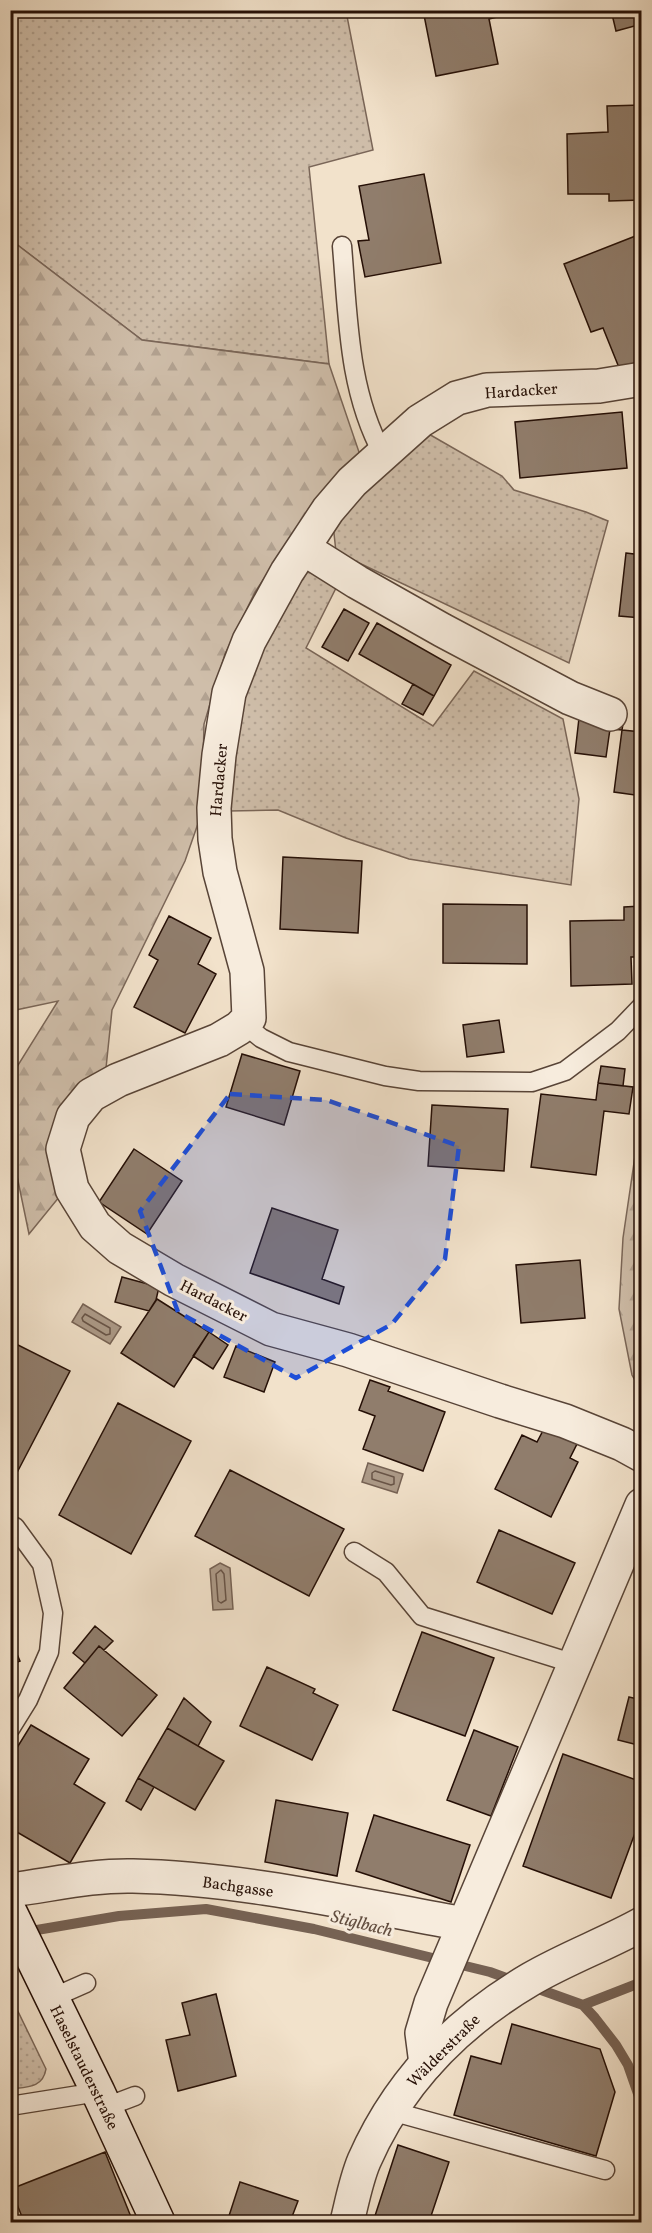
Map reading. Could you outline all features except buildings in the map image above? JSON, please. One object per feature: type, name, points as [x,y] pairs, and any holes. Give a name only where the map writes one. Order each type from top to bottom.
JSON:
[{"type":"street","name":"Hardacker","points":[[642,379],[599,386],[487,390],[457,398],[420,421],[352,482],[328,510],[287,572],[249,641],[229,693],[219,755],[214,808],[215,839],[220,872],[248,971],[249,1018],[244,1024],[219,1040],[118,1080],[91,1095],[73,1117],[63,1149],[72,1189],[95,1226],[120,1248],[174,1280],[271,1329],[348,1350],[565,1421],[622,1444],[642,1455]]},
{"type":"street","points":[[303,548],[357,582],[442,630],[570,698],[610,714]]},
{"type":"street","points":[[426,2064],[422,2032],[431,2002],[641,1510]]},
{"type":"street","name":"Bachgasse","points":[[10,1890],[79,1879],[132,1876],[202,1880],[463,1928]]},
{"type":"street","name":"Haselstauderstraße","points":[[13,1917],[102,2099],[158,2223]]},
{"type":"street","name":"Wälderstraße","points":[[347,2223],[363,2163],[403,2090],[464,2025],[490,2004],[533,1978],[642,1924]]},
{"type":"lane","points":[[342,246],[353,363],[367,420],[383,454]]},
{"type":"lane","points":[[244,1024],[261,1038],[289,1052],[386,1076],[419,1081],[532,1082],[565,1071],[618,1031],[642,1006]]},
{"type":"lane","points":[[10,1525],[15,1527],[42,1564],[53,1613],[49,1652],[28,1700],[10,1729]]},
{"type":"lane","points":[[354,1552],[386,1572],[422,1616],[575,1664]]},
{"type":"lane","points":[[52,1998],[86,1983]]},
{"type":"lane","points":[[10,2106],[135,2096]]},
{"type":"lane","points":[[391,2111],[605,2170]]},
{"type":"highlighted area","points":[[230,1094],[326,1100],[459,1146],[445,1259],[392,1324],[296,1378],[178,1312],[140,1211]]},
{"type":"green space","points":[[10,11],[346,11],[373,150],[309,167],[329,364],[142,340],[11,240]]},
{"type":"green space","points":[[11,240],[142,340],[329,364],[360,455],[285,547],[255,592],[225,654],[204,724],[202,812],[185,861],[112,1010],[106,1068],[86,1080],[60,1196],[29,1234],[11,1147],[10,1078],[58,1001],[11,1011]]},
{"type":"green space","points":[[427,433],[502,476],[514,490],[608,521],[569,663],[336,552],[333,524],[361,492]]},
{"type":"green space","points":[[307,565],[338,584],[306,648],[433,726],[474,671],[563,719],[579,799],[571,885],[409,859],[346,838],[278,810],[229,811],[240,702],[259,646]]},
{"type":"green space","points":[[641,1143],[641,1391],[632,1375],[619,1309],[623,1238],[635,1156]]},
{"type":"green space","points":[[10,1995],[46,2069],[42,2080],[38,2083],[11,2089]]},
{"type":"water","points":[[83,1304],[121,1327],[110,1344],[72,1322]]},
{"type":"water","points":[[368,1463],[403,1474],[397,1493],[362,1482]]},
{"type":"water","points":[[220,1563],[230,1568],[233,1609],[213,1610],[210,1569]]},
{"type":"waterway","name":"Stiglbach","points":[[25,1932],[119,1916],[206,1909],[314,1929],[490,1972],[515,1981]]},
{"type":"waterway","points":[[583,2005],[642,1982]]},
{"type":"waterway","name":"Stiglbach","points":[[530,1986],[583,2005],[616,2045],[628,2065],[642,2105]]}]
